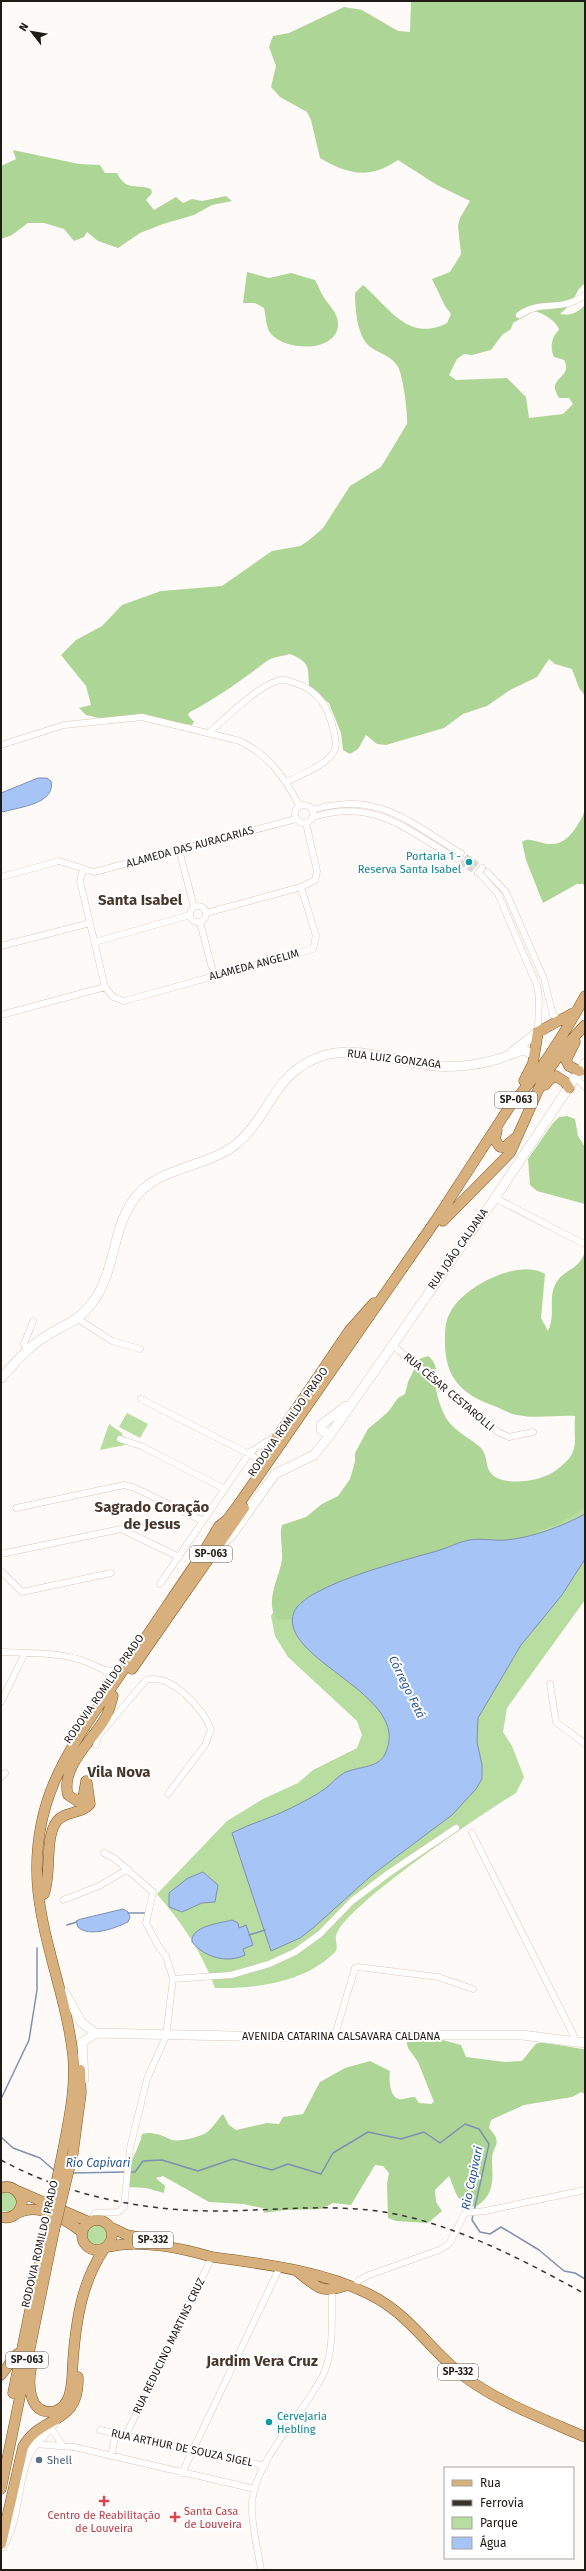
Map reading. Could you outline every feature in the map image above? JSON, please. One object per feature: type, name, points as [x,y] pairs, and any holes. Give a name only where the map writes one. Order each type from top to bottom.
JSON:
[{"type":"main road","name":"RODOVIA ROMILDO PRADO","points":[[70,2151],[73,2098],[73,2056],[40,1904],[37,1872],[44,1809],[50,1789],[67,1754],[219,1526],[227,1520],[257,1478],[451,1198],[510,1103],[524,1091],[560,1041],[585,996]]},
{"type":"main road","points":[[219,1526],[255,1469],[349,1331],[387,1284],[510,1103],[530,1072],[538,1032],[561,1022],[577,1011],[585,1002]]},
{"type":"main road","name":"RODOVIA ROMILDO PRADO","points":[[1,2462],[50,2229],[70,2151],[81,2093],[80,2069],[44,1894],[44,1845],[52,1802],[71,1758],[440,1224],[510,1153],[544,1077],[564,1048],[585,1025]]},
{"type":"main road","points":[[580,1071],[568,1066],[567,1058],[585,1030]]},
{"type":"main road","points":[[510,1103],[495,1133],[496,1144],[502,1148],[508,1145],[516,1136],[534,1097],[554,1076],[562,1079],[569,1088]]},
{"type":"main road","points":[[44,1894],[49,1882],[53,1826],[60,1818],[85,1808],[91,1801],[86,1781],[83,1798],[77,1800],[68,1795],[68,1778],[84,1748],[106,1716],[113,1696]]},
{"type":"main road","name":"SP-332","points":[[2,2186],[18,2191],[90,2222],[102,2220],[110,2227],[133,2236],[179,2244],[196,2252],[212,2257],[297,2271],[314,2279],[332,2279],[350,2286],[387,2305],[448,2363],[474,2383],[543,2419],[585,2437]]},
{"type":"main road","points":[[18,2191],[22,2202],[18,2212]]},
{"type":"main road","points":[[2,2218],[34,2208],[66,2221],[82,2232],[89,2257],[87,2283]]},
{"type":"main road","points":[[82,2232],[90,2222]]},
{"type":"main road","points":[[1,2375],[25,2347],[32,2356],[29,2384],[31,2398],[40,2408],[54,2411],[61,2408],[69,2397],[75,2337],[87,2283],[92,2268],[113,2237],[110,2227]]},
{"type":"main road","name":"SP-332","points":[[86,2246],[95,2250],[134,2243],[196,2252]]},
{"type":"main road","name":"SP-332","points":[[314,2279],[322,2290],[332,2291]]},
{"type":"main road","points":[[332,2279],[332,2291],[350,2286]]},
{"type":"main road","points":[[1,2546],[23,2447],[32,2434],[73,2406],[78,2391],[75,2337]]},
{"type":"main road","name":"RODOVIA ROMILDO PRADO","points":[[1,2489],[25,2347]]},
{"type":"street","points":[[520,316],[538,306],[566,305],[585,295]]},
{"type":"street","points":[[209,733],[240,705],[277,681],[287,680],[316,692],[326,707],[331,721],[336,744],[335,751],[327,759],[287,782]]},
{"type":"street","points":[[1,744],[64,725],[142,717],[209,733],[251,746],[272,762],[287,782],[299,806]]},
{"type":"street","points":[[306,823],[300,823],[296,819],[295,810],[299,806],[305,805],[312,813]]},
{"type":"street","points":[[312,813],[340,809],[367,811],[399,824],[457,855]]},
{"type":"street","points":[[206,913],[301,887],[315,880],[317,875],[306,823],[312,813]]},
{"type":"street","name":"ALAMEDA DAS AURACARIAS","points":[[84,870],[94,872],[296,819]]},
{"type":"street","points":[[95,942],[190,915],[194,907],[179,850]]},
{"type":"street","points":[[1,877],[59,861],[84,870],[80,881],[105,987],[1,1015]]},
{"type":"street","points":[[482,868],[480,874],[498,894],[531,970],[539,997],[538,1032]]},
{"type":"street","points":[[488,872],[506,892],[544,979],[553,1015],[561,1022]]},
{"type":"street","name":"ALAMEDA ANGELIM","points":[[105,987],[118,1000],[132,1000],[313,949],[316,936],[301,887]]},
{"type":"street","points":[[194,907],[202,907],[206,913]]},
{"type":"street","points":[[190,915],[194,922],[200,922],[204,919],[206,913]]},
{"type":"street","points":[[200,922],[214,976]]},
{"type":"street","points":[[1,946],[90,923]]},
{"type":"street","name":"RUA LUIZ GONZAGA","points":[[510,1055],[538,1032]]},
{"type":"street","name":"RUA LUIZ GONZAGA","points":[[1,1378],[27,1350],[46,1336],[78,1319],[104,1286],[120,1227],[139,1192],[164,1175],[223,1154],[243,1139],[273,1094],[297,1069],[332,1053],[349,1052],[438,1066],[471,1064],[526,1050],[534,1055]]},
{"type":"street","points":[[580,1071],[585,1087]]},
{"type":"street","name":"RUA JOÃO CALDANA","points":[[209,1557],[231,1536],[275,1474],[314,1455],[330,1435],[391,1344],[495,1198],[580,1071]]},
{"type":"street","points":[[495,1198],[582,1243]]},
{"type":"street","points":[[78,1319],[112,1341],[140,1349]]},
{"type":"street","points":[[27,1350],[24,1344],[33,1321]]},
{"type":"street","name":"RUA CÉSAR CESTAROLLI","points":[[391,1344],[498,1432],[508,1437],[534,1432]]},
{"type":"street","points":[[141,1399],[256,1459],[255,1469]]},
{"type":"street","points":[[160,1584],[248,1455],[280,1432]]},
{"type":"street","points":[[120,1440],[141,1446],[225,1489]]},
{"type":"street","points":[[16,1508],[124,1485],[135,1488],[203,1521]]},
{"type":"street","points":[[1,1554],[121,1529],[179,1558]]},
{"type":"street","points":[[1,1571],[22,1592],[111,1574]]},
{"type":"street","points":[[1,1652],[72,1657],[104,1670],[121,1670],[127,1665]]},
{"type":"street","points":[[1,1702],[25,1653]]},
{"type":"street","points":[[67,1754],[111,1688],[110,1678],[104,1670]]},
{"type":"street","points":[[96,1745],[99,1735],[113,1722],[146,1680],[157,1679],[180,1690],[197,1708],[211,1730],[205,1745],[168,1794]]},
{"type":"street","points":[[550,1684],[556,1722],[585,1744]]},
{"type":"street","points":[[173,1979],[231,1975],[269,1964],[295,1952],[320,1934],[352,1901],[389,1873],[456,1828]]},
{"type":"street","points":[[472,1833],[581,2043]]},
{"type":"street","points":[[90,2222],[95,2213],[121,2211],[127,2167],[147,2079],[166,2036],[173,1979],[166,1956],[160,1949],[146,1923],[153,1892],[128,1869],[104,1853]]},
{"type":"street","points":[[63,1900],[99,1886],[128,1869]]},
{"type":"street","points":[[335,2035],[348,1986],[355,1968],[358,1967],[438,1978],[473,1989]]},
{"type":"street","points":[[65,1993],[81,2022],[89,2030],[97,2033]]},
{"type":"street","points":[[70,2151],[82,2115],[84,2096],[82,2042],[97,2033]]},
{"type":"street","name":"AVENIDA CATARINA CALSAVARA CALDANA","points":[[97,2033],[166,2036],[275,2037],[335,2035],[522,2035],[581,2043]]},
{"type":"street","points":[[350,2286],[370,2275],[439,2250],[449,2244],[457,2232],[464,2214],[469,2211],[476,2211],[585,2190]]},
{"type":"street","name":"RUA REDUCINO MARTINS CRUZ","points":[[126,2435],[212,2257]]},
{"type":"street","points":[[182,2473],[279,2269]]},
{"type":"street","points":[[261,2570],[252,2505],[255,2489],[265,2466],[325,2368],[331,2342],[332,2291]]},
{"type":"street","points":[[1,2546],[9,2534],[15,2515],[27,2457],[35,2444],[51,2428],[57,2418]]},
{"type":"street","points":[[51,2428],[63,2446]]},
{"type":"street","name":"RUA ARTHUR DE SOUZA SIGEL","points":[[100,2430],[265,2466]]},
{"type":"street","points":[[111,2456],[116,2433]]},
{"type":"street","points":[[35,2444],[63,2446],[255,2489]]},
{"type":"green space","points":[[411,1],[585,1],[585,283],[578,290],[572,303],[560,314],[567,315],[574,313],[585,305],[585,696],[579,688],[572,669],[555,664],[549,659],[537,677],[510,690],[487,706],[463,714],[444,728],[386,745],[377,744],[366,735],[358,749],[350,754],[343,750],[341,733],[329,703],[310,690],[308,668],[303,661],[290,654],[269,660],[220,694],[190,712],[188,715],[194,722],[192,725],[168,721],[99,718],[86,715],[79,708],[91,705],[86,686],[61,655],[76,640],[102,626],[122,605],[161,591],[222,586],[272,551],[300,546],[308,541],[323,528],[350,486],[381,467],[407,424],[405,395],[400,372],[398,367],[389,357],[369,346],[365,341],[359,328],[355,293],[363,285],[400,320],[410,326],[421,329],[433,328],[447,323],[451,314],[445,306],[432,279],[450,272],[461,254],[458,226],[460,218],[470,201],[437,185],[398,160],[377,170],[358,172],[340,168],[320,158],[311,120],[307,112],[280,97],[271,87],[276,66],[269,47],[273,36],[289,33],[344,7],[362,10],[398,31],[410,32]],"holes":[[[534,311],[553,321],[559,330],[554,336],[552,350],[554,357],[564,360],[566,369],[556,383],[555,389],[559,398],[569,398],[573,404],[563,414],[529,418],[526,397],[507,378],[456,380],[449,375],[457,359],[464,354],[472,355],[491,350],[502,335],[511,329],[513,323]]]},
{"type":"green space","points":[[13,150],[79,164],[100,165],[105,173],[117,173],[124,183],[128,185],[151,189],[152,193],[146,200],[154,210],[176,197],[183,203],[192,199],[202,201],[226,196],[232,201],[212,205],[194,215],[163,224],[140,233],[118,248],[98,241],[87,232],[84,237],[74,241],[64,229],[44,223],[28,223],[12,235],[1,239],[1,166],[16,159]]},
{"type":"green space","points":[[247,272],[269,278],[291,273],[315,280],[323,296],[337,317],[338,326],[335,335],[328,341],[319,345],[309,346],[287,344],[278,340],[269,332],[264,308],[255,303],[243,303]]},
{"type":"green space","points":[[585,807],[585,887],[583,884],[577,884],[543,903],[526,860],[522,842],[532,840],[552,844],[559,843],[567,838],[575,829],[583,816]]},
{"type":"green space","points":[[567,1116],[575,1119],[578,1136],[585,1147],[585,1204],[537,1191],[530,1185],[528,1159],[553,1123],[559,1117]]},
{"type":"green space","points":[[585,1251],[585,1508],[555,1526],[538,1531],[528,1541],[335,1589],[299,1603],[298,1616],[292,1619],[278,1620],[272,1606],[272,1598],[282,1559],[282,1525],[306,1517],[322,1504],[338,1496],[350,1479],[355,1462],[355,1453],[368,1429],[388,1412],[398,1398],[405,1394],[408,1382],[419,1359],[428,1356],[432,1359],[436,1367],[436,1392],[446,1418],[459,1432],[483,1450],[488,1469],[495,1477],[512,1481],[541,1478],[555,1471],[569,1458],[573,1453],[575,1441],[575,1416],[531,1417],[517,1415],[489,1404],[468,1393],[454,1379],[450,1370],[445,1349],[445,1330],[449,1314],[468,1292],[494,1277],[508,1272],[534,1270],[545,1274],[541,1318],[548,1331],[551,1319],[552,1296],[555,1285],[562,1275],[579,1263]]},
{"type":"green space","points":[[127,1413],[148,1424],[140,1438],[119,1427]]},
{"type":"green space","points":[[109,1424],[122,1433],[125,1445],[100,1450]]},
{"type":"green space","points":[[585,1482],[585,1600],[507,1708],[503,1732],[512,1746],[524,1777],[516,1793],[447,1839],[387,1883],[362,1904],[344,1923],[336,1936],[336,1951],[324,1962],[296,1977],[280,1982],[247,1987],[215,1988],[198,1950],[175,1916],[157,1894],[227,1821],[263,1799],[298,1783],[313,1770],[357,1748],[362,1735],[357,1721],[288,1657],[275,1636],[271,1616],[287,1590]]},
{"type":"green space","points":[[406,2039],[439,2039],[461,2045],[466,2057],[505,2062],[522,2061],[534,2046],[539,2043],[585,2049],[585,2094],[581,2092],[572,2097],[524,2105],[491,2120],[489,2128],[494,2134],[497,2142],[492,2156],[491,2188],[486,2198],[475,2207],[468,2205],[457,2196],[449,2176],[435,2190],[436,2202],[442,2211],[428,2223],[396,2221],[388,2218],[387,2184],[389,2173],[383,2166],[375,2165],[351,2205],[333,2203],[321,2209],[286,2210],[263,2213],[267,2209],[243,2204],[209,2202],[163,2176],[156,2178],[165,2186],[164,2193],[146,2188],[129,2187],[128,2173],[142,2134],[154,2134],[172,2140],[189,2139],[206,2133],[223,2114],[229,2125],[236,2130],[267,2123],[279,2124],[283,2117],[303,2114],[320,2082],[345,2068],[370,2061],[390,2071],[390,2087],[396,2098],[401,2099],[415,2097],[419,2103],[431,2104],[434,2102],[418,2062],[408,2048]]},
{"type":"green space","points":[[1,2192],[11,2192],[18,2201],[15,2209],[10,2212],[1,2211]]},
{"type":"green space","points":[[97,2223],[105,2227],[109,2235],[105,2243],[97,2247],[89,2243],[85,2235],[89,2227]]},
{"type":"water","points":[[38,778],[47,778],[51,781],[51,789],[48,795],[42,800],[27,806],[3,812],[1,810],[1,793]]},
{"type":"water","points":[[585,1514],[585,1559],[562,1595],[521,1645],[478,1718],[477,1742],[482,1765],[482,1779],[476,1789],[452,1815],[372,1875],[313,1928],[300,1938],[271,1951],[232,1833],[284,1812],[318,1794],[344,1773],[372,1765],[382,1759],[385,1754],[389,1733],[381,1713],[365,1695],[305,1646],[294,1629],[294,1612],[302,1602],[317,1592],[359,1574],[441,1550],[469,1540],[506,1540],[526,1537],[557,1527]]},
{"type":"water","points":[[203,1872],[218,1885],[215,1902],[202,1903],[182,1912],[169,1907],[169,1893],[188,1878]]},
{"type":"water","points":[[123,1909],[128,1912],[130,1917],[128,1922],[103,1931],[89,1932],[83,1930],[78,1927],[76,1921],[81,1919]]},
{"type":"water","points":[[232,1920],[238,1923],[239,1928],[246,1925],[253,1945],[243,1949],[245,1955],[231,1959],[216,1958],[203,1952],[192,1942],[196,1932],[201,1929],[207,1926]]},
{"type":"waterway","name":"Córrego Fetá","points":[[128,1913],[146,1913]]},
{"type":"waterway","name":"Córrego Fetá","points":[[67,1925],[77,1922]]},
{"type":"waterway","name":"Córrego Fetá","points":[[249,1935],[265,1930]]},
{"type":"waterway","name":"Córrego Fetá","points":[[1,2099],[29,2040],[37,1990],[37,1948]]},
{"type":"waterway","name":"Rio Capivari","points":[[128,2172],[135,2172],[143,2161],[162,2160],[198,2171],[233,2159],[272,2170],[288,2164],[321,2174],[333,2153],[368,2132],[401,2139],[424,2132],[440,2143],[465,2124],[479,2129],[489,2144],[474,2211]]},
{"type":"waterway","name":"Rio Capivari","points":[[1,2137],[13,2148],[40,2158],[55,2171]]},
{"type":"waterway","name":"Rio Capivari","points":[[73,2173],[125,2172]]},
{"type":"waterway","name":"Rio Capivari","points":[[473,2214],[472,2220],[480,2232],[490,2234],[501,2227],[539,2250],[564,2271],[575,2273],[585,2279]]},
{"type":"tunnel","points":[[458,851],[486,871]]},
{"type":"tunnel","points":[[453,857],[481,875]]},
{"type":"railway","points":[[1,2160],[27,2173],[82,2193],[110,2200],[168,2209],[225,2211],[333,2208],[369,2210],[397,2214],[425,2221],[481,2242],[508,2254],[585,2294]]},
{"type":"place","name":"Portaria 1 - Reserva Santa Isabel","points":[[469,862]]},
{"type":"place","name":"Cervejaria Hebling","points":[[269,2422]]},
{"type":"place","name":"Shell","points":[[39,2460]]},
{"type":"place","name":"Centro de Reabilitação de Louveira","points":[[104,2501]]},
{"type":"place","name":"Santa Casa de Louveira","points":[[175,2517]]},
{"type":"district","name":"Santa Isabel","points":[[140,900]]},
{"type":"district","name":"Sagrado Coração de Jesus","points":[[152,1516]]},
{"type":"district","name":"Vila Nova","points":[[119,1772]]},
{"type":"district","name":"Jardim Vera Cruz","points":[[262,2361]]}]
